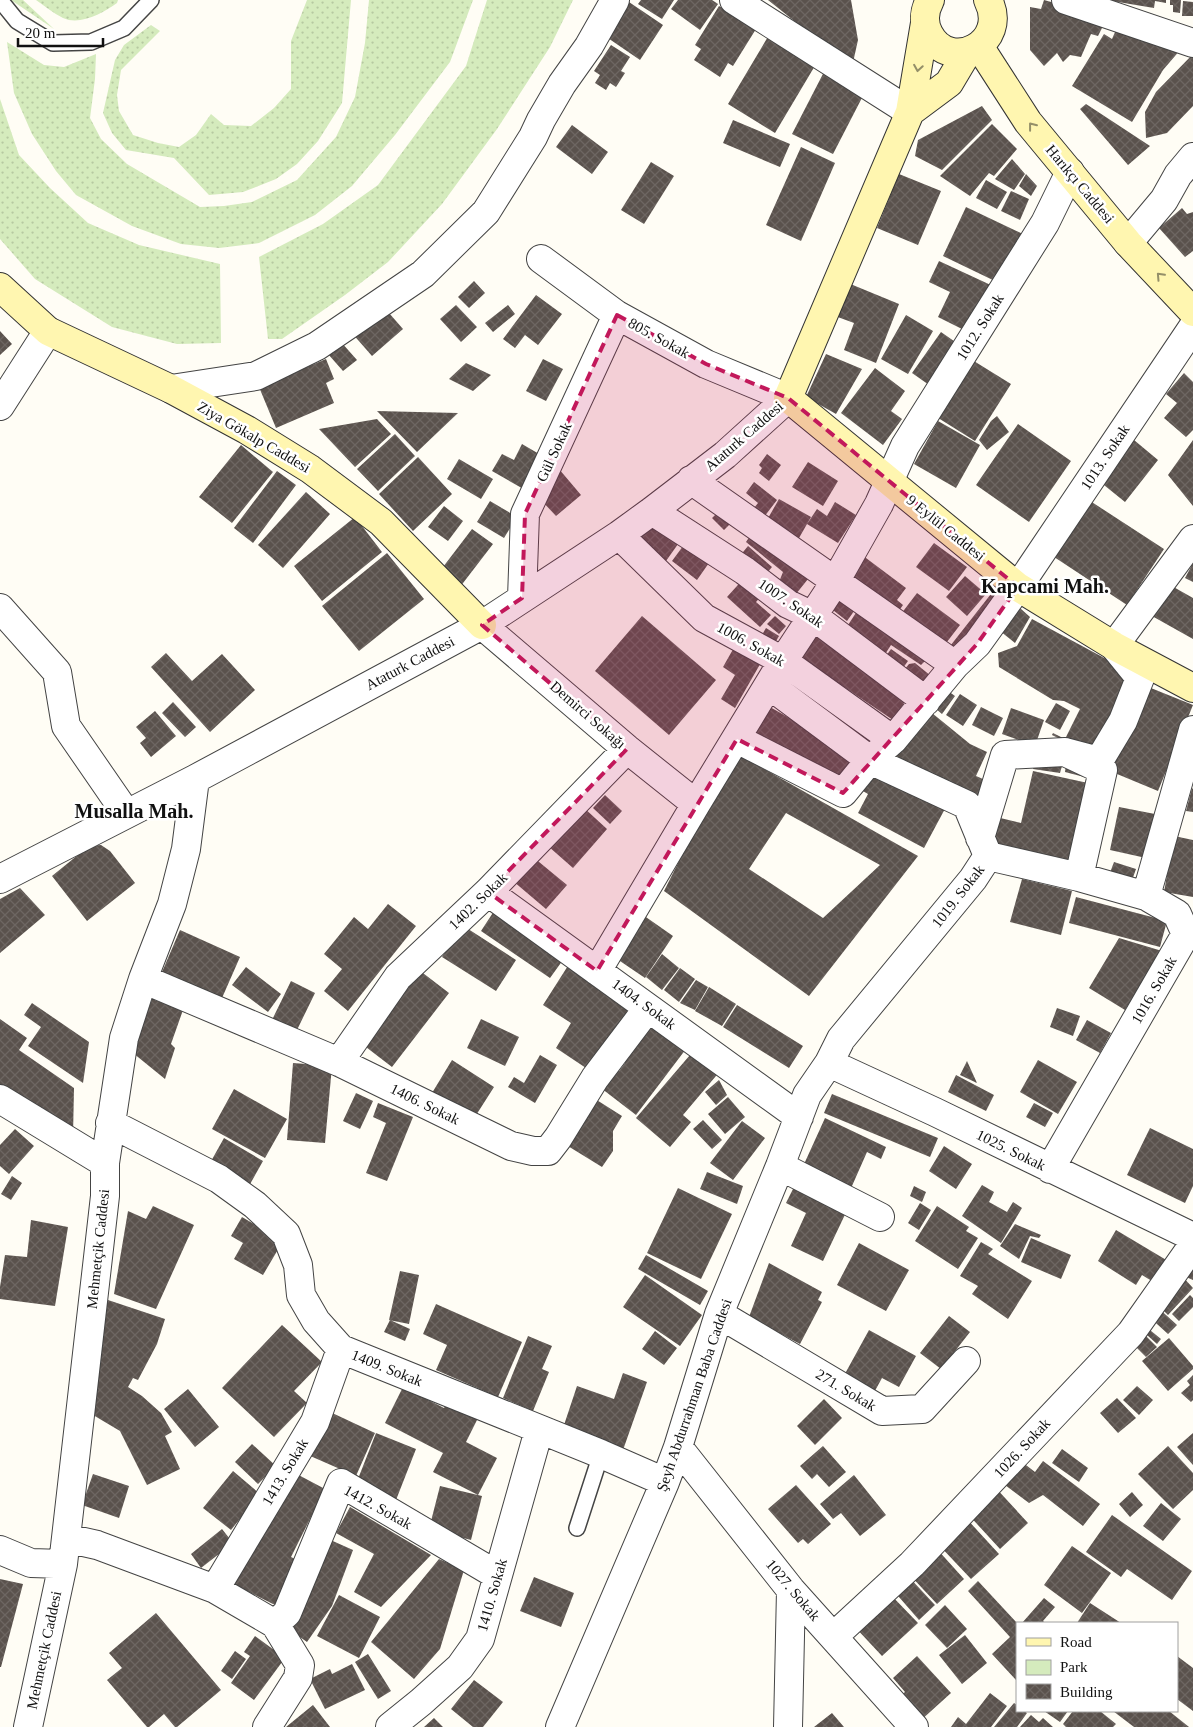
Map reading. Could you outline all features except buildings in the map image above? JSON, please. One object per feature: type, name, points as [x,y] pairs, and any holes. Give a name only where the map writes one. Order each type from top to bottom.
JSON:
[{"type":"main road","points":[[910,112],[949,83],[974,48],[991,31],[994,4]]},
{"type":"main road","points":[[788,398],[910,112],[925,9]]},
{"type":"main road","points":[[925,9],[930,36],[938,45],[955,52],[974,48]]},
{"type":"main road","name":"Harıkçı Caddesi","points":[[974,48],[1028,122],[1128,243],[1193,312]]},
{"type":"main road","name":"Ziya Gökalp Caddesi","points":[[0,287],[48,331],[171,389],[247,430],[310,469],[381,522],[482,624]]},
{"type":"main road","name":"9 Eylül Caddesi","points":[[788,398],[1018,587],[1114,646],[1193,688]]},
{"type":"street","points":[[171,389],[256,376],[317,346],[423,274],[486,212],[533,137],[562,84],[589,46],[615,0]]},
{"type":"street","points":[[734,0],[910,112]]},
{"type":"street","points":[[1066,0],[1193,43]]},
{"type":"street","points":[[1128,243],[1164,200],[1178,175],[1193,157]]},
{"type":"street","name":"1012. Sokak","points":[[597,971],[783,661],[835,582],[879,504],[905,446],[1045,223],[1070,172]]},
{"type":"street","name":"805. Sokak","points":[[541,259],[618,315],[706,364],[788,398]]},
{"type":"street","name":"Gül Sokak","points":[[522,598],[525,514],[618,315]]},
{"type":"street","name":"1013. Sokak","points":[[737,740],[843,793],[870,760],[893,740],[955,665],[976,644],[1018,587],[1193,327]]},
{"type":"street","points":[[0,406],[48,331]]},
{"type":"street","name":"Ataturk Caddesi","points":[[0,879],[126,813],[196,779],[482,624],[619,535],[652,511],[725,455],[788,398]]},
{"type":"street","points":[[691,480],[955,665]]},
{"type":"street","name":"1007. Sokak","points":[[652,511],[745,571],[788,604],[813,616],[926,702]]},
{"type":"street","name":"1006. Sokak","points":[[619,535],[704,618],[783,661],[893,740]]},
{"type":"street","points":[[1065,752],[1099,761],[1123,721],[1140,678],[1114,646],[1193,539]]},
{"type":"street","points":[[0,608],[57,672],[66,726],[126,813]]},
{"type":"street","name":"Demirci Sokağı","points":[[482,624],[627,749],[696,804]]},
{"type":"street","points":[[769,685],[870,760],[967,805],[984,847],[1146,896],[1193,730]]},
{"type":"street","name":"1402. Sokak","points":[[339,1062],[398,977],[488,892],[627,749]]},
{"type":"street","points":[[1065,752],[1103,770],[1079,877]]},
{"type":"street","name":"1019. Sokak","points":[[828,1063],[841,1039],[973,879],[984,847],[1005,755],[1065,752]]},
{"type":"street","name":"Mehmetçik Caddesi","points":[[24,1726],[65,1551],[105,1196],[105,1163],[124,1038],[143,979],[172,904],[186,849],[196,779]]},
{"type":"street","name":"1404. Sokak","points":[[488,892],[799,1117]]},
{"type":"street","name":"1016. Sokak","points":[[1050,1169],[1186,934],[1177,914],[1146,896]]},
{"type":"street","name":"1406. Sokak","points":[[143,979],[339,1062],[511,1146],[533,1152],[548,1150],[558,1138],[595,1078],[648,1008]]},
{"type":"street","name":"Şeyh Abdurrahman Baba Caddesi","points":[[560,1727],[665,1482],[719,1314],[807,1095],[828,1063]]},
{"type":"street","name":"1025. Sokak","points":[[828,1063],[935,1112],[1193,1237]]},
{"type":"street","points":[[0,1099],[105,1163]]},
{"type":"street","name":"1409. Sokak","points":[[110,1123],[219,1179],[255,1205],[286,1234],[298,1265],[301,1295],[316,1321],[341,1349],[601,1454],[665,1482]]},
{"type":"street","points":[[780,1166],[880,1217]]},
{"type":"street","name":"1026. Sokak","points":[[834,1636],[912,1564],[1131,1333],[1193,1245]]},
{"type":"street","name":"271. Sokak","points":[[719,1314],[882,1411],[922,1409],[966,1361]]},
{"type":"street","name":"1413. Sokak","points":[[216,1589],[315,1422],[341,1349]]},
{"type":"street","name":"1410. Sokak","points":[[390,1727],[460,1667],[480,1638],[539,1430]]},
{"type":"street","name":"1027. Sokak","points":[[678,1446],[791,1590],[914,1727]]},
{"type":"street","name":"1412. Sokak","points":[[275,1624],[287,1613],[341,1483],[497,1575]]},
{"type":"street","points":[[0,1550],[32,1563],[65,1551],[97,1546],[216,1589],[275,1624],[300,1665],[298,1678],[267,1727]]},
{"type":"street","points":[[788,1727],[791,1590]]},
{"type":"lane","points":[[0,0],[17,21],[53,43],[91,42],[124,28],[151,0]]},
{"type":"lane","points":[[577,1528],[601,1454]]},
{"type":"highlighted area","points":[[617,315],[706,364],[788,398],[1018,587],[977,644],[843,793],[737,739],[597,971],[488,892],[627,749],[482,625],[522,598],[525,514]]},
{"type":"green space","points":[[11,0],[23,0],[54,29]]},
{"type":"green space","points":[[36,0],[118,0],[117,3],[105,11],[91,17],[70,20],[52,12]]},
{"type":"green space","points":[[307,0],[351,0],[342,103],[318,141],[297,164],[276,179],[243,192],[209,195],[174,158],[126,150],[112,133],[103,113],[115,60],[124,45],[151,25],[160,31],[121,70],[117,95],[119,111],[133,135],[179,147],[196,135],[211,114],[224,125],[251,126],[274,108],[291,89],[291,41]]},
{"type":"green space","points":[[369,0],[473,0],[450,62],[395,135],[352,186],[315,215],[259,243],[219,248],[181,244],[132,226],[76,195],[56,171],[32,134],[14,93],[7,42],[44,65],[64,67],[96,54],[90,118],[101,139],[127,164],[200,207],[252,202],[297,180],[336,137],[355,97],[365,43]]},
{"type":"green space","points":[[487,0],[573,0],[550,47],[497,129],[442,204],[388,262],[282,339],[268,339],[259,257],[323,224],[378,185],[466,66]]},
{"type":"green space","points":[[0,99],[19,155],[50,188],[88,223],[139,245],[220,264],[221,343],[177,344],[112,327],[35,279],[0,239]]},
{"type":"district","name":"Kapcami Mah.","points":[[1045,586]]},
{"type":"district","name":"Musalla Mah.","points":[[134,811]]}]
